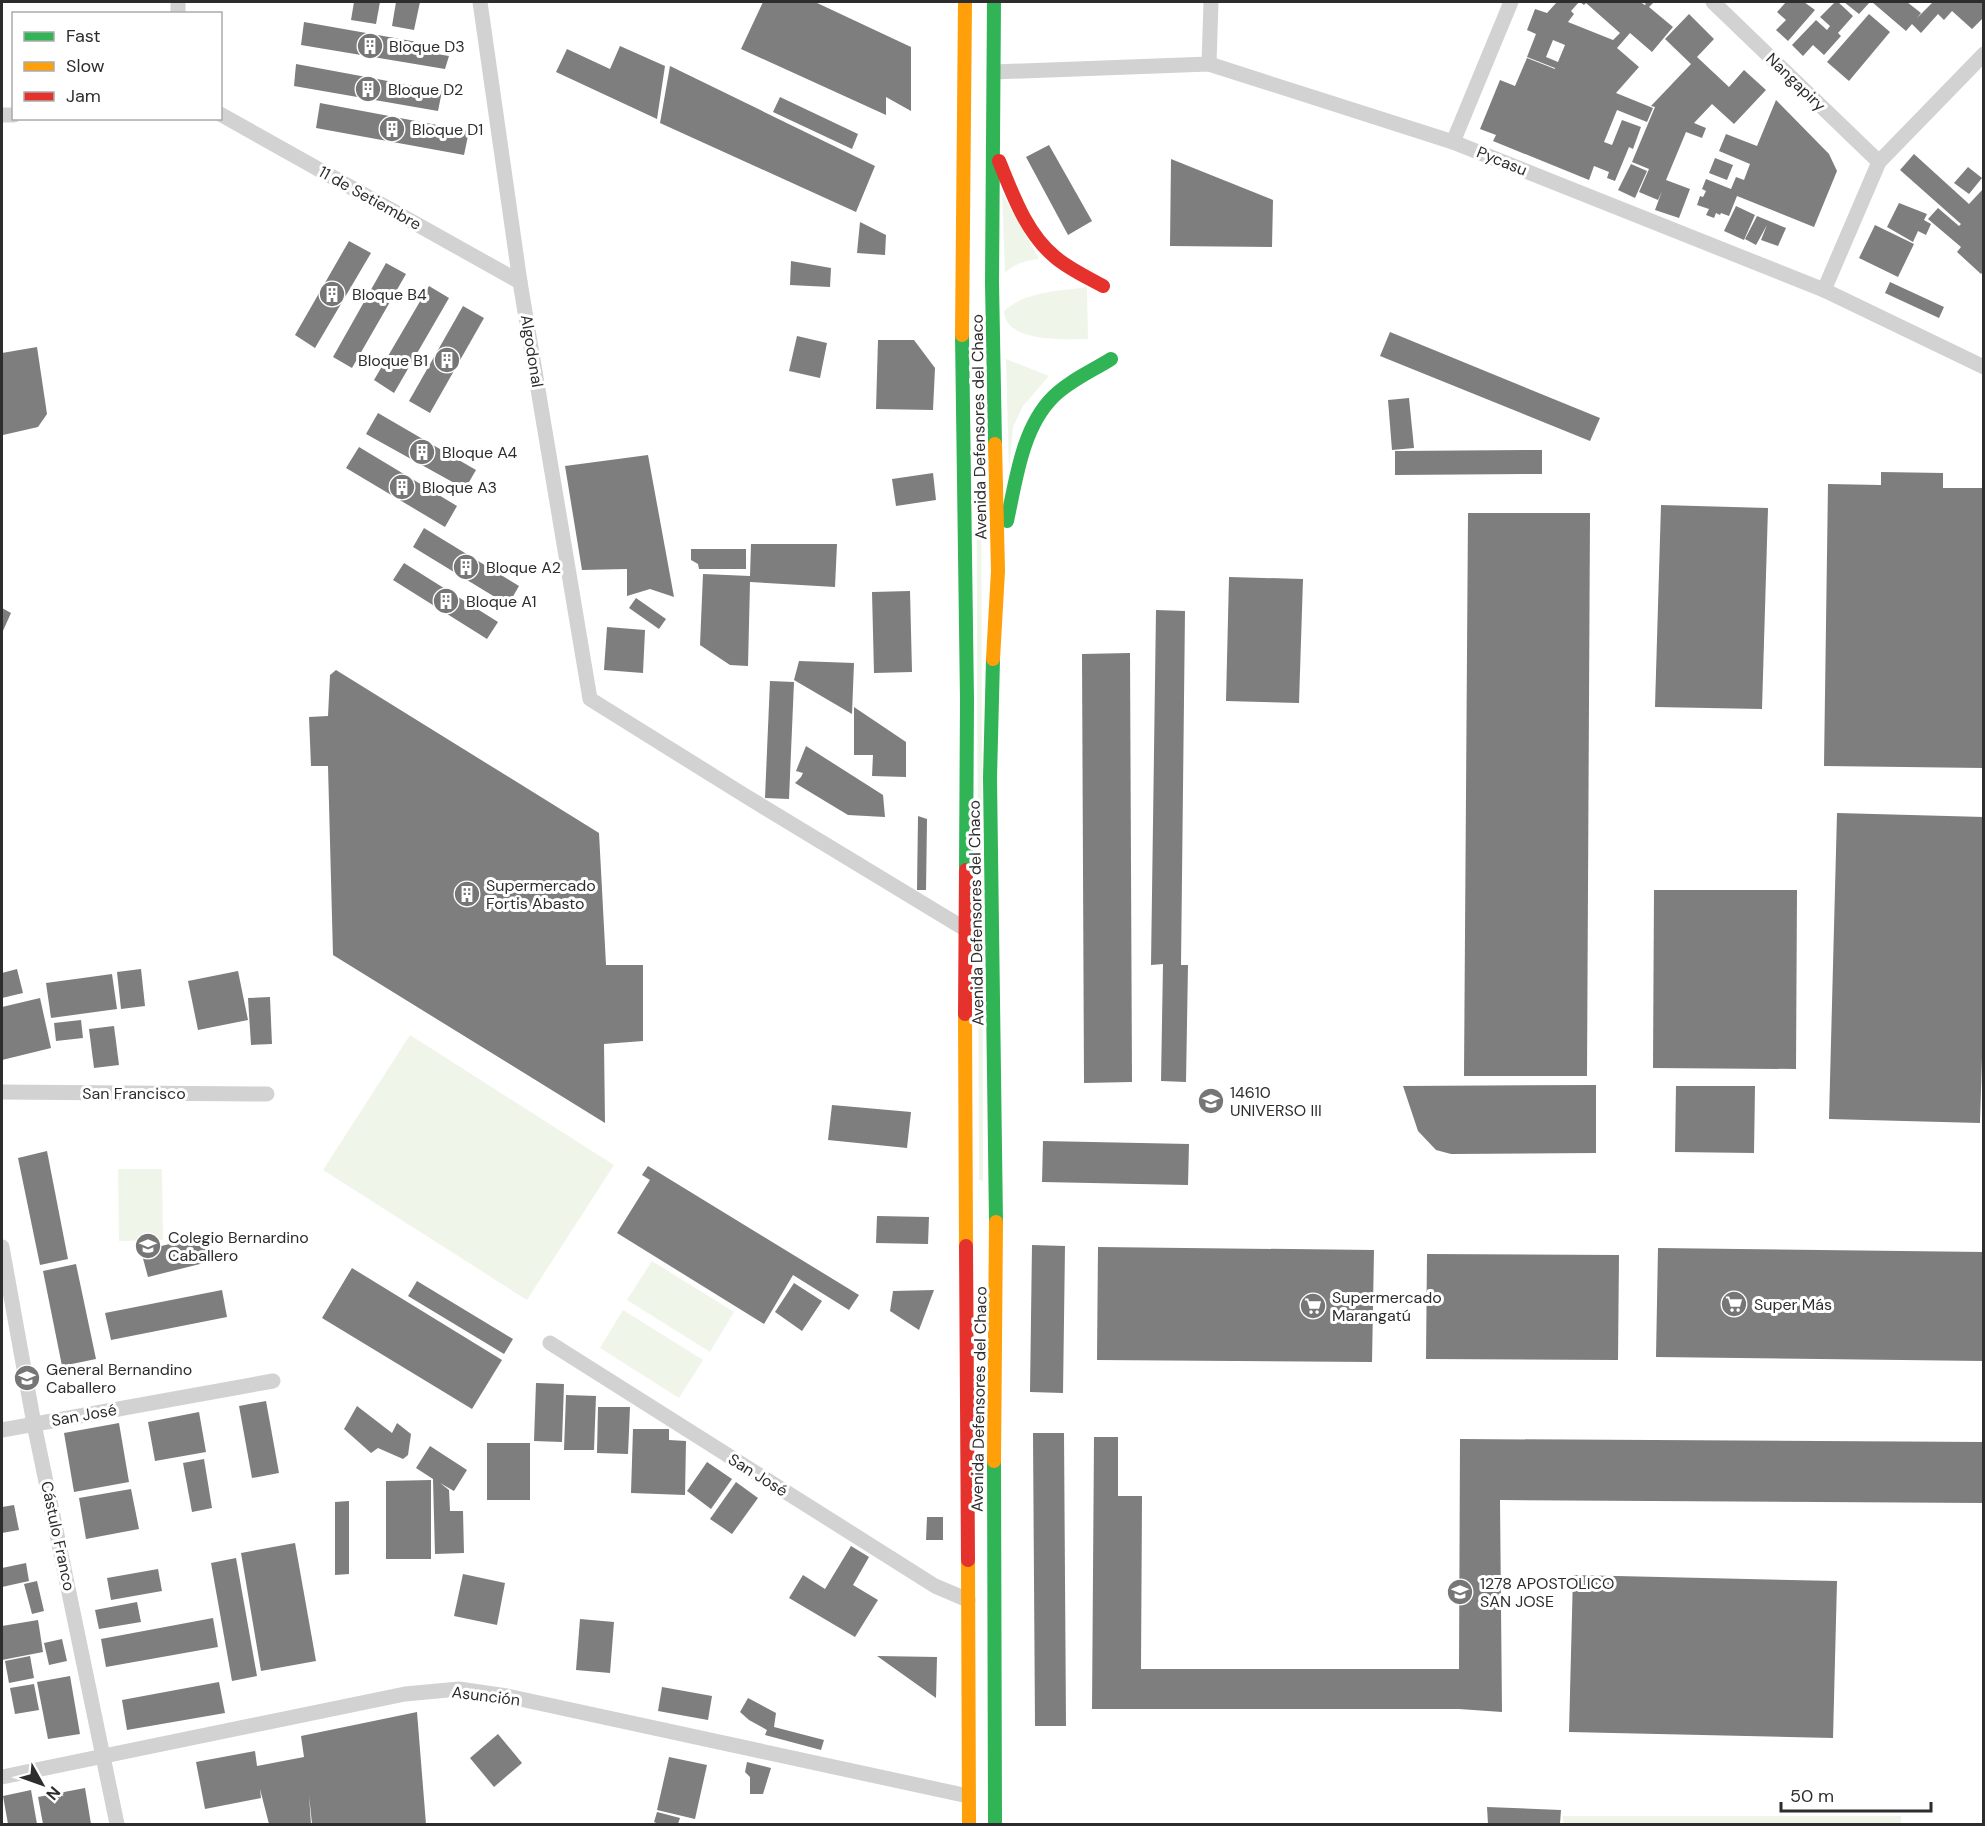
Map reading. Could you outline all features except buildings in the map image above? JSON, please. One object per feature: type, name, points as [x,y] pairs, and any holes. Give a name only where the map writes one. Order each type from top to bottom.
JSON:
[{"type":"highway","name":"Avenida Defensores del Chaco","points":[[965,2],[961,385],[967,700],[969,1824]]},
{"type":"highway","points":[[976,2],[973,322],[978,336],[994,348]]},
{"type":"highway","name":"Avenida Defensores del Chaco","points":[[994,2],[992,283],[998,561],[991,701],[990,778],[997,1210],[993,1542],[995,1824]]},
{"type":"highway","points":[[994,148],[1013,197],[1040,242],[1053,257],[1103,286]]},
{"type":"highway","points":[[962,297],[974,289],[992,283]]},
{"type":"highway","points":[[998,561],[1029,437],[1038,415],[1052,398],[1069,384],[1111,359]]},
{"type":"highway","points":[[966,1043],[978,1068],[979,1161]]},
{"type":"highway","points":[[980,1308],[982,1219],[988,1211],[997,1210]]},
{"type":"highway","points":[[982,1219],[990,1226],[997,1227]]},
{"type":"highway","points":[[968,1410],[982,1377],[981,1354]]},
{"type":"street","name":"Algodonal","points":[[480,2],[520,282],[590,699],[966,929]]},
{"type":"street","points":[[1209,64],[1211,2]]},
{"type":"street","points":[[1453,142],[1511,2]]},
{"type":"street","name":"Nangapiry","points":[[1713,2],[1879,162]]},
{"type":"street","points":[[1824,290],[1879,162],[1983,54]]},
{"type":"street","name":"Pycasu","points":[[994,72],[1209,64],[1453,142],[1824,290],[1983,367]]},
{"type":"street","name":"11 de Setiembre","points":[[222,115],[520,282]]},
{"type":"street","name":"San Francisco","points":[[2,1092],[267,1094]]},
{"type":"street","name":"Cástulo Franco","points":[[2,1247],[34,1424],[117,1824]]},
{"type":"street","name":"San José","points":[[550,1343],[935,1586],[968,1600]]},
{"type":"street","name":"San José","points":[[2,1430],[273,1381]]},
{"type":"street","name":"Asunción","points":[[2,1777],[405,1694],[459,1689],[518,1699],[968,1796]]},
{"type":"shaded area","points":[[1002,193],[1039,259],[1020,263],[1005,273]]},
{"type":"shaded area","points":[[1087,287],[1088,339],[1038,337],[1014,329],[1007,321],[1004,311],[1022,299],[1043,293]]},
{"type":"shaded area","points":[[980,348],[981,406],[983,1181],[979,1180],[976,350]]},
{"type":"shaded area","points":[[1006,359],[1049,376],[1023,406],[1013,427],[1009,472]]},
{"type":"shaded area","points":[[410,1035],[614,1165],[527,1300],[323,1170]]},
{"type":"shaded area","points":[[118,1169],[162,1169],[163,1240],[119,1241]]},
{"type":"shaded area","points":[[652,1261],[734,1312],[710,1352],[627,1300]]},
{"type":"shaded area","points":[[623,1310],[703,1360],[679,1398],[600,1348]]},
{"type":"shaded area","points":[[1563,1816],[1901,1816],[1901,1824],[1563,1824]]},
{"type":"traffic: fast","points":[[994,2],[992,283],[995,444]]},
{"type":"traffic: fast","points":[[962,335],[967,700],[966,870]]},
{"type":"traffic: fast","points":[[1007,521],[1017,472],[1027,439],[1042,410],[1066,386],[1111,359]]},
{"type":"traffic: fast","points":[[993,659],[990,778],[996,1222]]},
{"type":"traffic: fast","points":[[994,1461],[995,1824]]},
{"type":"traffic: slow","points":[[962,335],[965,2]]},
{"type":"traffic: slow","points":[[993,659],[998,571],[995,444]]},
{"type":"traffic: slow","points":[[965,1014],[966,1246]]},
{"type":"traffic: slow","points":[[994,1461],[996,1222]]},
{"type":"traffic: slow","points":[[968,1560],[969,1824]]},
{"type":"traffic: jam","points":[[999,161],[1021,213],[1036,237],[1055,257],[1103,286]]},
{"type":"traffic: jam","points":[[965,1014],[966,870]]},
{"type":"traffic: jam","points":[[966,1246],[968,1560]]},
{"type":"place","name":"Bloque D3","points":[[370,46]]},
{"type":"place","name":"Bloque D2","points":[[368,89]]},
{"type":"place","name":"Bloque D1","points":[[392,129]]},
{"type":"place","name":"Bloque B4","points":[[332,294]]},
{"type":"place","name":"Bloque B1","points":[[447,360]]},
{"type":"place","name":"Bloque A4","points":[[422,452]]},
{"type":"place","name":"Bloque A3","points":[[402,487]]},
{"type":"place","name":"Bloque A2","points":[[466,567]]},
{"type":"place","name":"Bloque A1","points":[[446,601]]},
{"type":"place","name":"Supermercado Fortis Abasto","points":[[467,894]]},
{"type":"place","name":"14610 UNIVERSO III","points":[[1211,1101]]},
{"type":"place","name":"Colegio Bernardino Caballero","points":[[148,1246]]},
{"type":"place","name":"Super Más","points":[[1734,1304]]},
{"type":"place","name":"Supermercado Marangatú","points":[[1313,1306]]},
{"type":"place","name":"General Bernandino Caballero","points":[[27,1378]]},
{"type":"place","name":"1278 APOSTOLICO SAN JOSE","points":[[1460,1592]]}]
